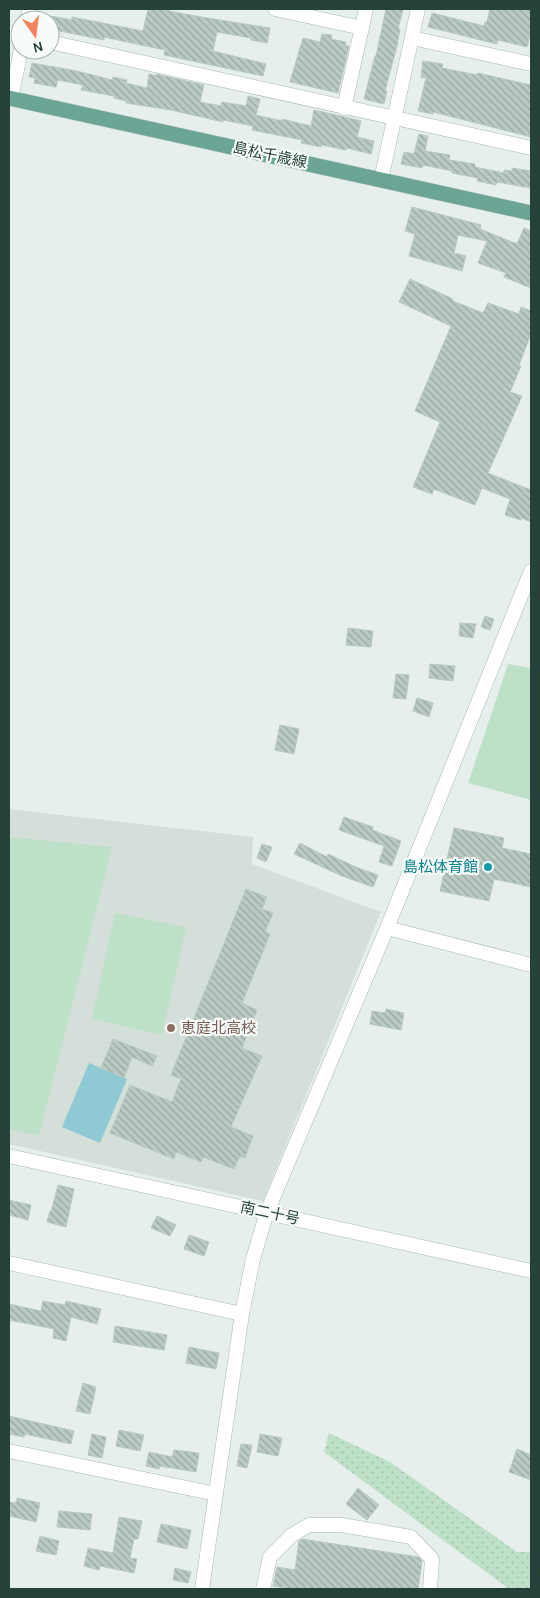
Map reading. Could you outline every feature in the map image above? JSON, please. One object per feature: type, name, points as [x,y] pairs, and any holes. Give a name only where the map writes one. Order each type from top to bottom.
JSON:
[{"type":"main road","name":"島松千歳線","points":[[10,98],[531,213]]},
{"type":"street","points":[[275,9],[362,28]]},
{"type":"street","points":[[344,108],[366,9]]},
{"type":"street","points":[[381,180],[418,9]]},
{"type":"street","points":[[412,38],[531,64]]},
{"type":"street","points":[[60,44],[531,148]]},
{"type":"street","points":[[10,98],[19,60]]},
{"type":"street","points":[[202,1589],[242,1314],[253,1259],[268,1212],[387,928],[531,571]]},
{"type":"street","points":[[387,928],[531,965]]},
{"type":"street","name":"南二十号","points":[[9,1156],[531,1271]]},
{"type":"street","points":[[9,1263],[242,1314]]},
{"type":"street","points":[[9,1450],[216,1494]]},
{"type":"street","points":[[263,1589],[270,1557],[292,1535],[309,1526],[342,1525],[411,1538],[432,1559],[430,1589]]},
{"type":"shaded area","name":"恵庭北高校","points":[[9,809],[253,837],[252,864],[381,912],[263,1201],[9,1144]]},
{"type":"green space","points":[[508,664],[531,668],[531,800],[468,783]]},
{"type":"green space","points":[[9,837],[112,847],[39,1136],[9,1129]]},
{"type":"green space","points":[[115,913],[186,927],[162,1035],[92,1019]]},
{"type":"green space","points":[[329,1433],[390,1462],[517,1552],[531,1552],[531,1589],[509,1589],[324,1452]]},
{"type":"water","points":[[89,1063],[127,1079],[100,1143],[62,1127]]},
{"type":"building","points":[[148,9],[170,9],[169,11],[270,28],[267,43],[217,32],[213,51],[266,64],[263,76],[164,55],[165,50],[104,37],[104,40],[60,31],[60,18],[72,20],[72,17],[143,31]]},
{"type":"building","points":[[386,9],[403,9],[398,29],[400,29],[397,46],[385,91],[387,91],[384,104],[364,99]]},
{"type":"building","points":[[490,9],[531,9],[531,31],[527,47],[498,40],[497,44],[428,27],[432,13],[484,26]]},
{"type":"building","points":[[322,34],[332,35],[331,39],[346,42],[345,46],[349,46],[338,93],[290,82],[303,38],[320,42]]},
{"type":"building","points":[[423,61],[443,64],[442,68],[477,75],[478,73],[531,85],[531,137],[433,112],[433,114],[418,111],[426,78],[421,77]]},
{"type":"building","points":[[32,63],[77,71],[112,80],[113,77],[127,80],[126,83],[147,88],[149,74],[204,85],[200,102],[221,106],[222,102],[246,106],[248,96],[260,99],[256,115],[282,121],[282,119],[311,126],[314,110],[361,121],[357,137],[374,141],[371,154],[347,148],[346,150],[301,143],[302,140],[252,130],[253,126],[126,103],[126,101],[114,98],[114,96],[81,90],[83,85],[58,80],[56,87],[34,83],[35,78],[29,77]]},
{"type":"building","points":[[419,134],[428,136],[425,151],[450,155],[449,160],[475,164],[475,167],[504,173],[504,170],[512,171],[512,168],[531,171],[531,188],[497,182],[496,185],[477,181],[478,178],[452,173],[452,171],[423,165],[422,168],[401,164],[404,152],[414,154]]},
{"type":"building","points":[[412,207],[481,225],[480,229],[517,244],[524,228],[531,231],[531,288],[504,277],[506,273],[478,263],[487,241],[458,235],[454,253],[466,256],[462,271],[409,256],[415,234],[405,231]]},
{"type":"building","points":[[410,279],[453,299],[453,301],[483,313],[488,303],[519,314],[521,307],[531,311],[531,334],[510,392],[522,396],[488,473],[531,490],[531,522],[522,518],[521,520],[505,515],[510,499],[482,488],[475,505],[434,489],[432,494],[413,487],[440,422],[415,411],[451,326],[399,302]]},
{"type":"building","points":[[485,616],[494,619],[490,630],[481,627]]},
{"type":"building","points":[[460,623],[476,624],[473,638],[459,636]]},
{"type":"building","points":[[348,628],[373,631],[371,647],[346,645]]},
{"type":"building","points":[[430,664],[455,666],[453,681],[429,678]]},
{"type":"building","points":[[396,674],[409,675],[406,699],[393,698]]},
{"type":"building","points":[[417,698],[433,703],[429,717],[413,711]]},
{"type":"building","points":[[280,725],[299,729],[294,754],[275,750]]},
{"type":"building","points":[[344,817],[373,827],[372,830],[401,841],[392,866],[379,862],[384,846],[339,830]]},
{"type":"building","name":"島松体育館","points":[[454,828],[504,838],[502,848],[531,854],[531,887],[494,879],[489,901],[440,891]]},
{"type":"building","points":[[300,843],[327,857],[328,854],[378,875],[373,887],[342,876],[294,854]]},
{"type":"building","points":[[262,844],[272,847],[266,862],[257,858]]},
{"type":"building","points":[[246,889],[267,897],[262,909],[273,913],[265,932],[270,934],[242,1003],[257,1010],[242,1048],[262,1056],[231,1127],[253,1136],[245,1158],[240,1156],[234,1169],[203,1157],[201,1162],[176,1152],[174,1159],[110,1133],[130,1085],[172,1102],[181,1079],[171,1075]]},
{"type":"building","points":[[386,1009],[404,1013],[401,1030],[370,1024],[372,1011],[385,1013]]},
{"type":"building","points":[[113,1039],[157,1056],[152,1066],[132,1057],[124,1078],[101,1068]]},
{"type":"building","points":[[58,1185],[74,1189],[66,1227],[47,1222]]},
{"type":"building","points":[[9,1200],[31,1205],[28,1220],[9,1215]]},
{"type":"building","points":[[157,1216],[176,1225],[170,1236],[151,1228]]},
{"type":"building","points":[[189,1235],[209,1242],[204,1256],[184,1249]]},
{"type":"building","points":[[43,1301],[65,1305],[66,1301],[101,1309],[97,1324],[71,1317],[66,1341],[53,1338],[54,1329],[9,1320],[9,1304],[41,1311]]},
{"type":"building","points":[[115,1326],[167,1335],[164,1350],[113,1342]]},
{"type":"building","points":[[189,1347],[219,1353],[216,1369],[186,1363]]},
{"type":"building","points":[[83,1383],[96,1387],[90,1414],[76,1411]]},
{"type":"building","points":[[9,1416],[74,1431],[71,1444],[25,1434],[24,1437],[9,1434]]},
{"type":"building","points":[[119,1430],[144,1435],[140,1451],[116,1446]]},
{"type":"building","points":[[92,1434],[106,1437],[102,1458],[88,1455]]},
{"type":"building","points":[[260,1434],[282,1438],[278,1456],[257,1452]]},
{"type":"building","points":[[241,1444],[252,1445],[247,1468],[237,1466]]},
{"type":"building","points":[[517,1449],[531,1455],[531,1480],[509,1472]]},
{"type":"building","points":[[174,1450],[199,1453],[196,1472],[160,1466],[159,1469],[146,1466],[149,1452],[172,1457]]},
{"type":"building","points":[[358,1488],[379,1505],[367,1520],[346,1504]]},
{"type":"building","points":[[17,1498],[40,1503],[36,1522],[9,1516],[9,1502],[16,1503]]},
{"type":"building","points":[[59,1511],[92,1514],[90,1530],[57,1527]]},
{"type":"building","points":[[119,1517],[142,1521],[138,1539],[134,1539],[130,1558],[137,1559],[134,1573],[100,1566],[99,1570],[84,1566],[88,1548],[113,1553]]},
{"type":"building","points":[[161,1524],[191,1530],[187,1549],[157,1542]]},
{"type":"building","points":[[40,1536],[59,1541],[56,1555],[36,1551]]},
{"type":"building","points":[[302,1539],[418,1557],[422,1561],[418,1589],[293,1589],[273,1586],[277,1567],[295,1570],[299,1541]]},
{"type":"building","points":[[175,1568],[191,1572],[188,1583],[173,1580]]},
{"type":"place","name":"島松体育館","points":[[488,867]]},
{"type":"place","name":"恵庭北高校","points":[[171,1028]]}]
